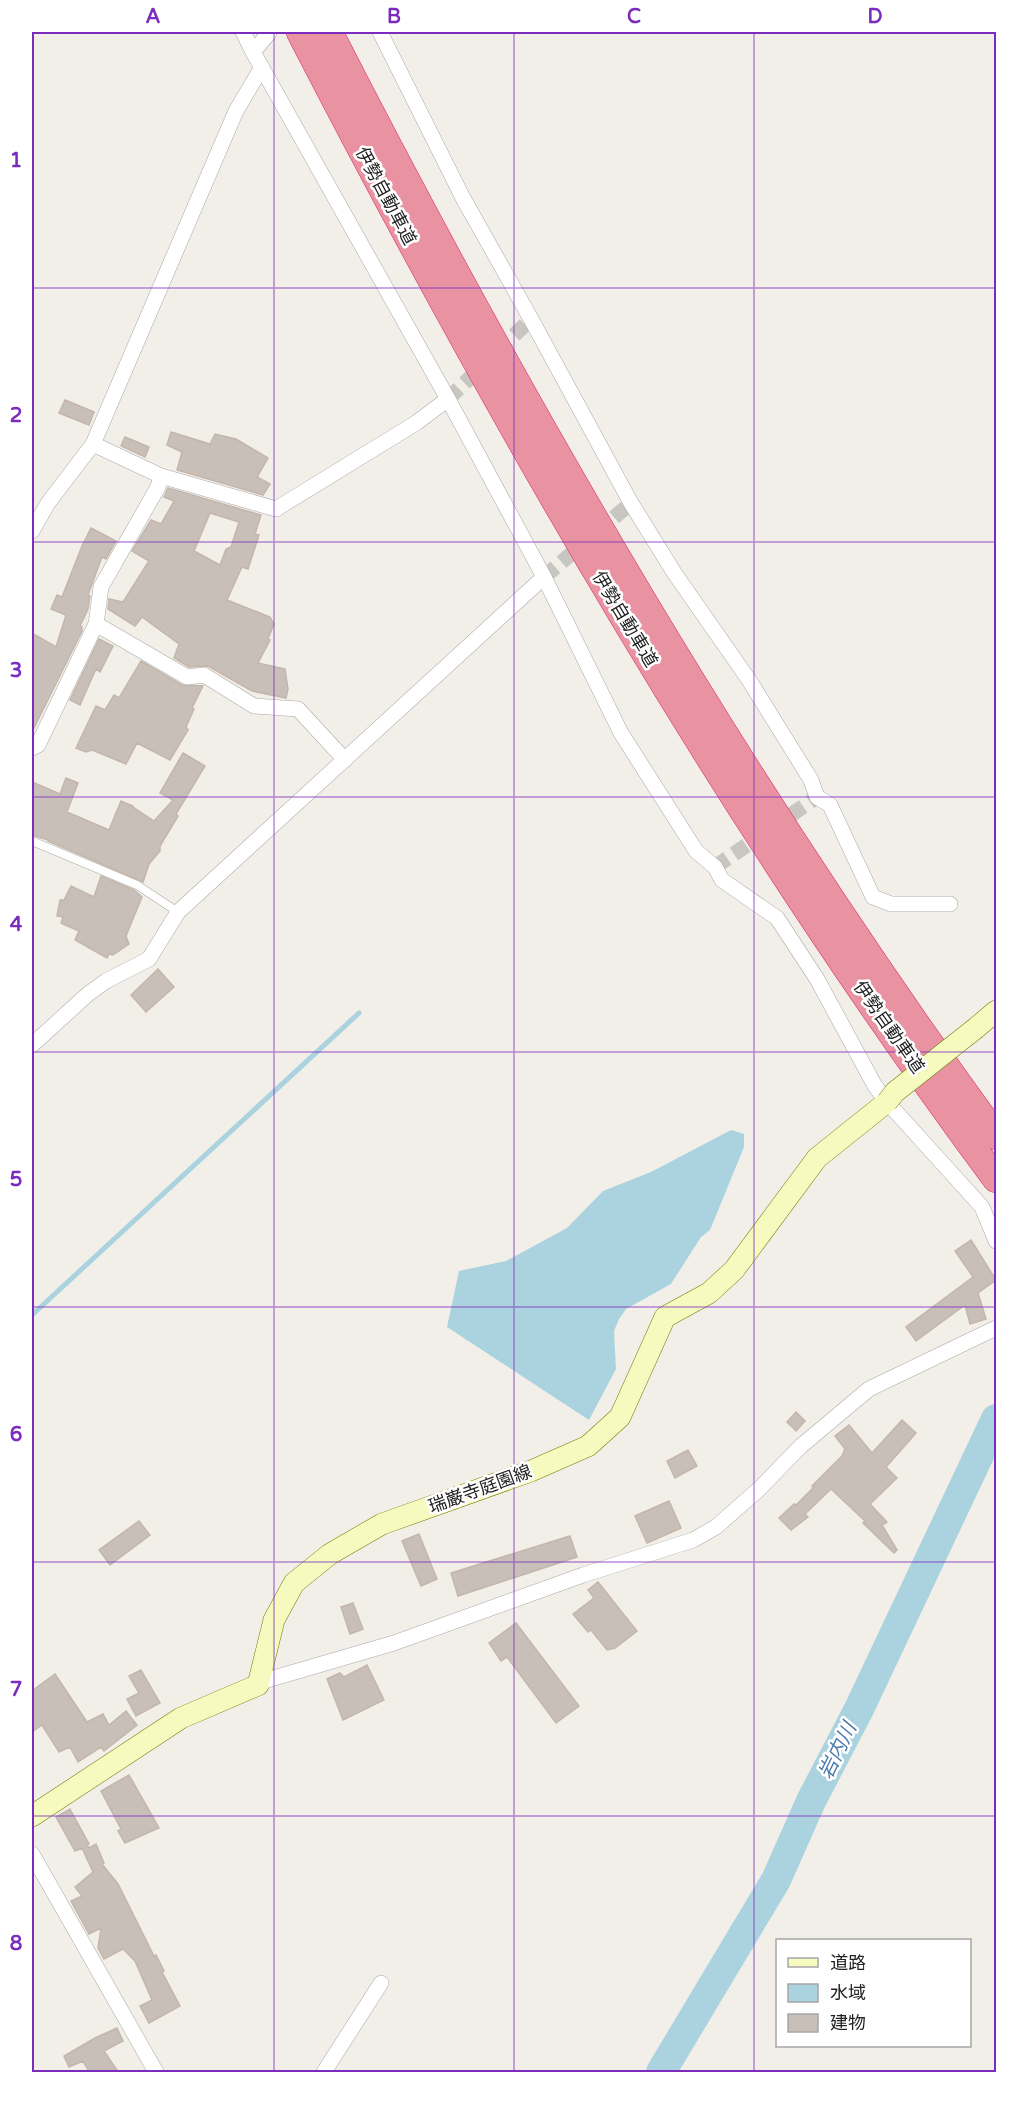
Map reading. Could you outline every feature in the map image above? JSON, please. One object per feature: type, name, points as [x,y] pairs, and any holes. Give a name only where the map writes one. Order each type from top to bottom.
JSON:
[{"type":"highway","name":"伊勢自動車道","points":[[300,32],[411,244],[609,594],[713,763],[800,897],[883,1020],[996,1179]]},
{"type":"highway","name":"伊勢自動車道","points":[[329,32],[440,242],[636,591],[820,884],[903,1006],[996,1136]]},
{"type":"main road","name":"瑞巌寺庭園線","points":[[258,1685],[273,1620],[294,1583],[330,1554],[382,1524],[531,1471],[588,1446],[620,1417],[665,1317],[710,1293],[734,1270],[817,1158],[996,1011]]},
{"type":"main road","points":[[32,1816],[181,1718],[258,1685]]},
{"type":"street","points":[[243,32],[448,399],[544,577],[621,733],[696,851],[715,867],[722,880],[777,918],[817,979],[875,1086],[982,1207],[996,1241]]},
{"type":"street","points":[[380,32],[462,198],[631,503],[675,574],[749,680],[811,780],[818,797],[830,805],[873,897],[891,904],[950,904]]},
{"type":"street","points":[[253,52],[269,33]]},
{"type":"street","points":[[32,531],[48,503],[93,444],[236,111],[262,67]]},
{"type":"street","points":[[93,444],[161,476],[276,509],[416,423],[448,399]]},
{"type":"street","points":[[32,748],[38,745],[96,624],[101,587],[158,487],[161,476]]},
{"type":"street","points":[[32,1045],[88,994],[106,981],[149,959],[178,912],[544,577]]},
{"type":"street","points":[[96,624],[187,677],[204,675],[254,706],[298,709],[345,760]]},
{"type":"street","points":[[258,1685],[267,1680],[394,1643],[583,1575],[693,1540],[716,1527],[730,1515],[801,1446],[869,1389],[996,1328]]},
{"type":"street","points":[[32,1854],[156,2073]]},
{"type":"street","points":[[324,2073],[381,1983]]},
{"type":"lane","points":[[32,841],[137,885],[178,912]]},
{"type":"water","points":[[731,1130],[744,1134],[744,1147],[710,1230],[701,1237],[671,1284],[626,1309],[619,1319],[614,1331],[616,1369],[589,1420],[447,1327],[459,1271],[506,1261],[567,1228],[603,1191],[651,1172]]},
{"type":"building","points":[[65,400],[94,412],[89,425],[59,413]]},
{"type":"building","points":[[171,432],[210,444],[215,434],[236,439],[268,458],[257,477],[270,484],[263,495],[177,470],[182,452],[167,445]]},
{"type":"building","points":[[125,437],[149,447],[145,457],[121,446]]},
{"type":"building","points":[[168,488],[261,515],[255,534],[259,535],[248,569],[242,567],[227,600],[270,617],[274,624],[268,639],[270,640],[258,663],[285,669],[288,689],[286,698],[252,691],[208,666],[189,667],[174,658],[179,644],[142,617],[135,626],[108,609],[109,599],[123,602],[149,561],[132,551],[151,520],[161,524],[174,501],[164,497]],"holes":[[[210,513],[239,522],[231,547],[226,549],[220,565],[194,551]]]},
{"type":"building","points":[[91,528],[116,541],[106,559],[102,557],[88,595],[90,596],[88,609],[80,626],[82,631],[32,732],[32,633],[56,647],[66,615],[51,609],[57,595],[62,597]]},
{"type":"building","points":[[99,639],[113,646],[100,672],[96,669],[80,705],[70,700]]},
{"type":"building","points":[[141,661],[182,685],[203,686],[192,708],[194,709],[186,727],[188,730],[170,760],[137,743],[126,764],[92,750],[86,752],[76,748],[96,706],[105,710],[114,695],[119,698]]},
{"type":"building","points":[[183,753],[205,766],[176,814],[178,816],[160,846],[160,851],[149,864],[143,882],[32,835],[32,782],[60,794],[66,778],[78,783],[67,812],[109,830],[121,801],[133,806],[154,821],[173,800],[160,793]]},
{"type":"building","points":[[101,876],[134,890],[142,897],[126,936],[129,944],[113,955],[109,954],[107,958],[75,940],[79,931],[61,923],[63,917],[57,916],[60,900],[64,900],[71,886],[94,897]]},
{"type":"building","points":[[158,969],[174,987],[146,1012],[131,995]]},
{"type":"building","points":[[971,1240],[996,1280],[978,1293],[986,1319],[970,1324],[965,1305],[916,1341],[906,1327],[973,1277],[955,1251]]},
{"type":"building","points":[[796,1412],[805,1421],[796,1431],[787,1422]]},
{"type":"building","points":[[902,1420],[916,1433],[886,1467],[897,1478],[870,1504],[887,1522],[882,1525],[897,1550],[894,1553],[831,1489],[805,1514],[808,1517],[791,1530],[779,1518],[794,1504],[796,1505],[842,1456],[845,1449],[835,1436],[849,1425],[872,1453]]},
{"type":"building","points":[[688,1450],[697,1466],[675,1478],[667,1461]]},
{"type":"building","points":[[669,1501],[681,1528],[647,1543],[635,1516]]},
{"type":"building","points":[[139,1521],[150,1535],[110,1565],[99,1550]]},
{"type":"building","points":[[419,1534],[437,1579],[421,1586],[402,1541]]},
{"type":"building","points":[[570,1536],[577,1557],[458,1596],[451,1573]]},
{"type":"building","points":[[598,1582],[637,1631],[615,1648],[607,1650],[591,1630],[588,1632],[573,1614],[594,1598],[588,1590]]},
{"type":"building","points":[[353,1603],[363,1629],[350,1634],[341,1607]]},
{"type":"building","points":[[516,1623],[579,1706],[556,1723],[507,1657],[501,1661],[489,1643]]},
{"type":"building","points":[[367,1665],[384,1700],[343,1720],[327,1679],[340,1673],[344,1677]]},
{"type":"building","points":[[141,1670],[160,1703],[136,1716],[127,1699],[139,1693],[129,1676]]},
{"type":"building","points":[[55,1674],[87,1722],[103,1714],[109,1725],[126,1711],[137,1725],[104,1751],[101,1747],[78,1762],[70,1747],[59,1752],[42,1725],[32,1732],[32,1691]]},
{"type":"building","points":[[129,1775],[159,1828],[125,1843],[118,1831],[121,1829],[101,1791]]},
{"type":"building","points":[[70,1809],[89,1848],[96,1844],[104,1863],[102,1864],[118,1884],[180,2006],[149,2023],[140,2006],[152,2000],[135,1961],[123,1949],[104,1959],[98,1948],[101,1928],[89,1934],[71,1901],[82,1896],[75,1887],[93,1872],[82,1848],[75,1851],[56,1817]]},
{"type":"building","points":[[117,2028],[123,2041],[104,2051],[119,2073],[90,2073],[83,2061],[69,2067],[64,2056]]},
{"type":"waterway","points":[[32,1315],[359,1013]]},
{"type":"waterway","name":"岩内川","points":[[661,2072],[776,1880],[811,1801],[859,1709],[996,1419]]},
{"type":"tunnel","points":[[448,399],[531,319]]},
{"type":"tunnel","points":[[544,577],[631,503]]},
{"type":"tunnel","points":[[715,867],[817,797]]}]
